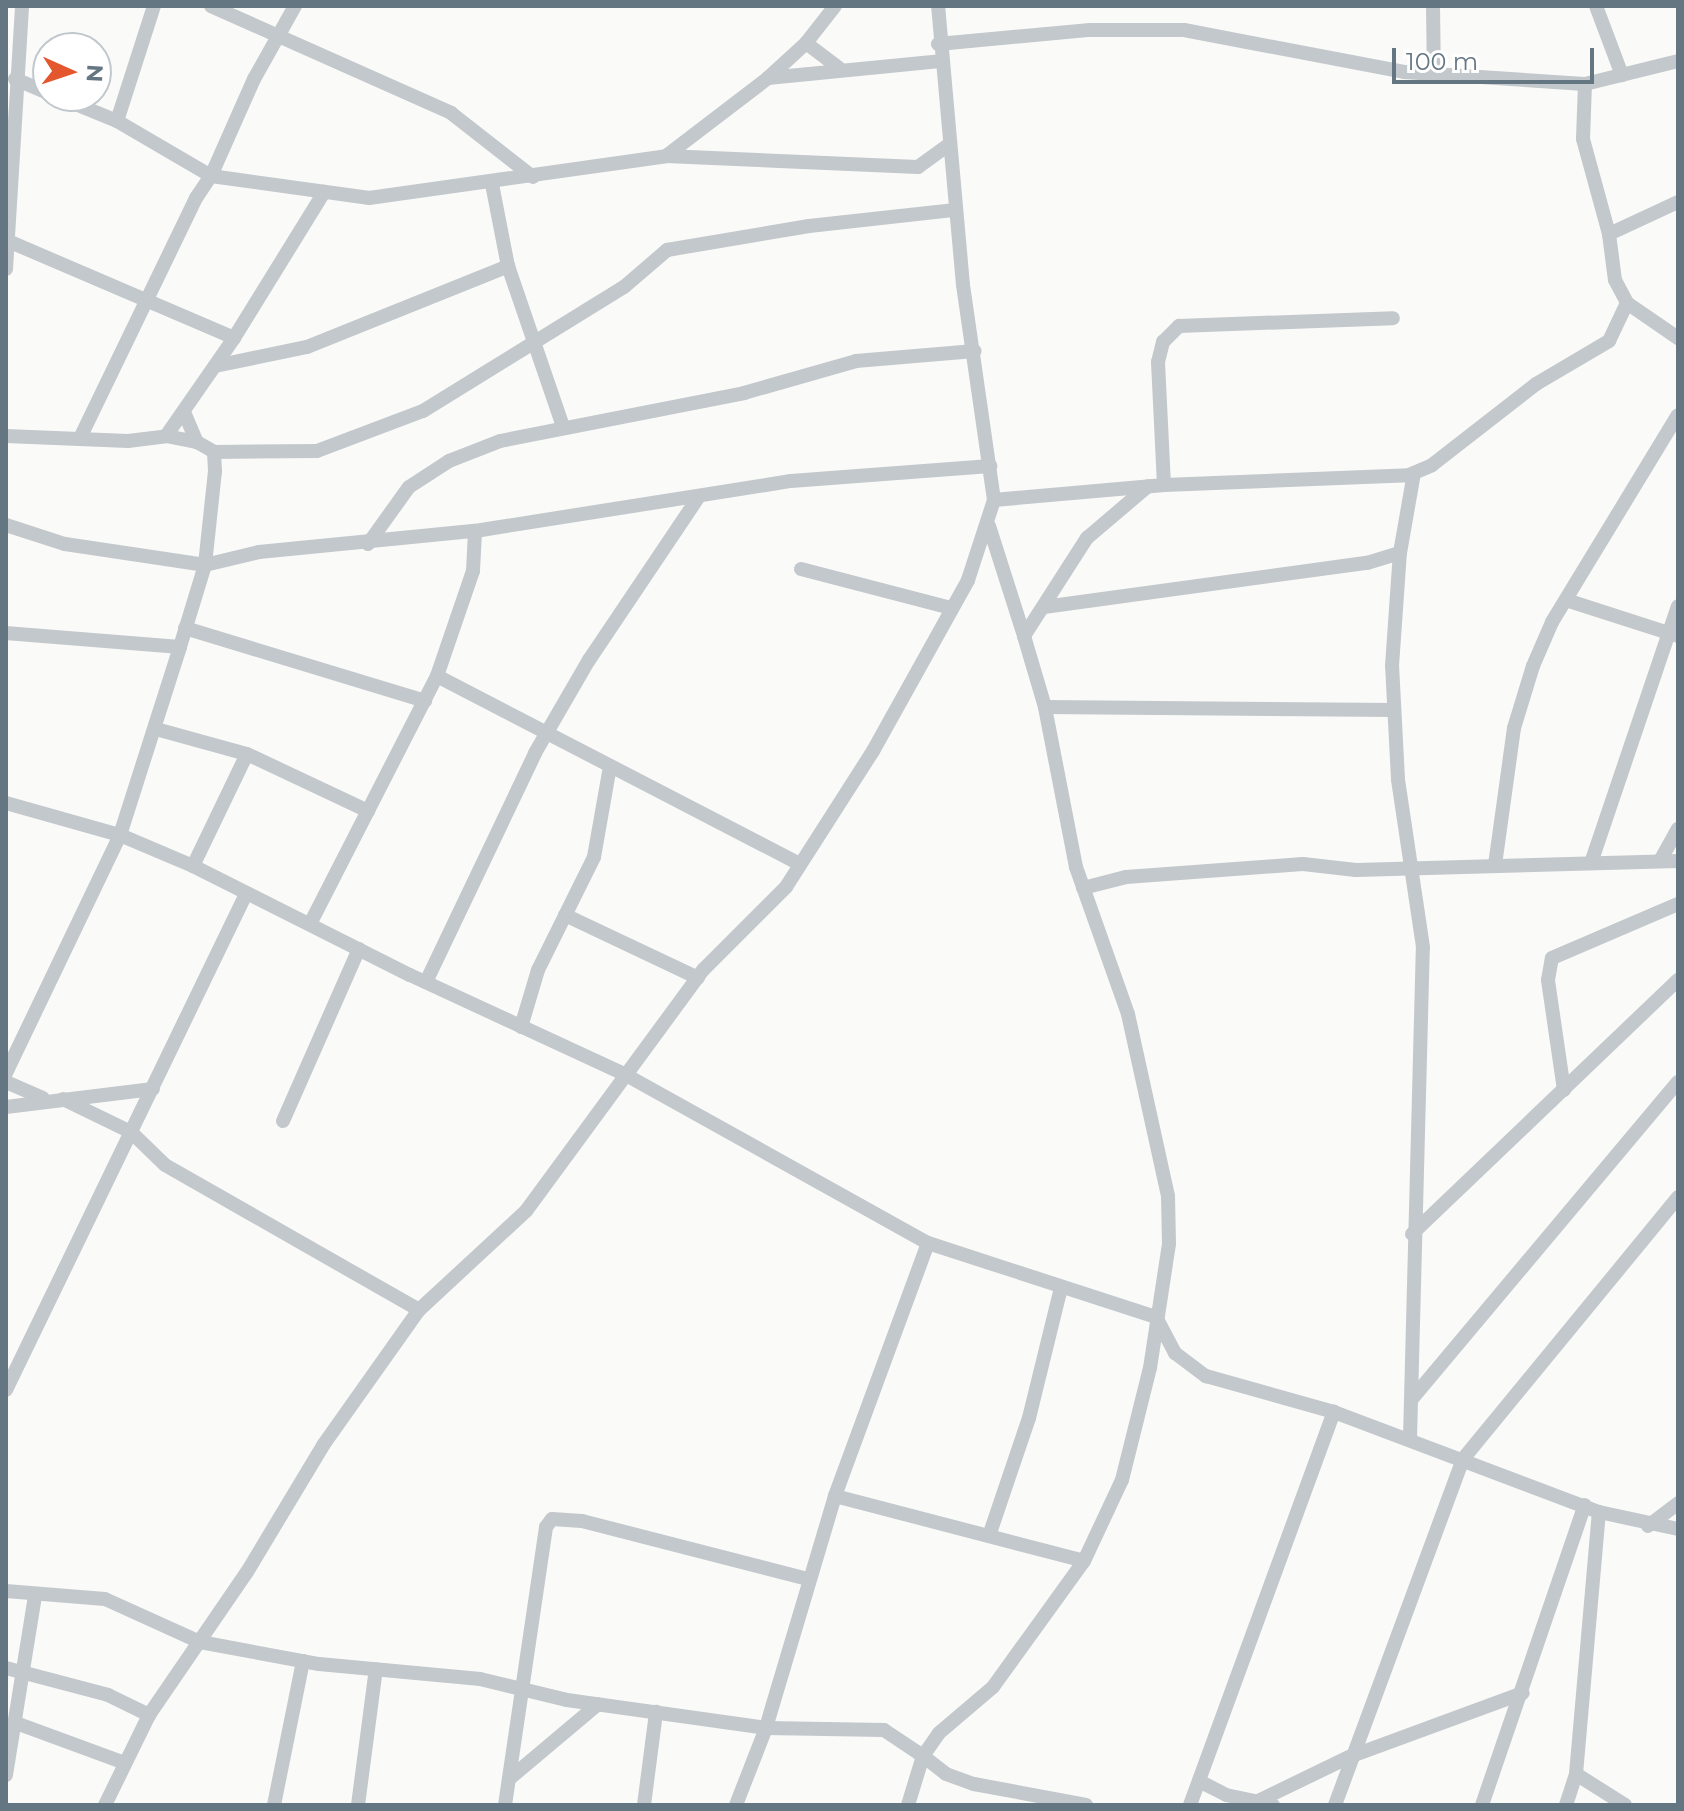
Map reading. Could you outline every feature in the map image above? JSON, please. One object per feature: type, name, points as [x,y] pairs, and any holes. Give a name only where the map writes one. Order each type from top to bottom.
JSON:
[{"type":"street","points":[[6,269],[15,79],[22,6]]},
{"type":"street","points":[[117,121],[154,6]]},
{"type":"street","points":[[211,6],[451,113],[533,177]]},
{"type":"street","points":[[81,436],[196,198],[211,176],[238,111],[295,6]]},
{"type":"street","points":[[666,156],[768,78],[806,43],[835,6]]},
{"type":"street","points":[[105,1805],[149,1715],[200,1642],[324,1444],[419,1310],[526,1211],[723,945],[786,887],[873,751],[951,608],[989,526],[994,500],[947,146],[938,44],[938,6]]},
{"type":"street","points":[[1433,6],[1434,74]]},
{"type":"street","points":[[1596,6],[1622,75]]},
{"type":"street","points":[[938,44],[1090,30],[1184,30],[1335,63],[1434,74],[1585,84],[1678,61]]},
{"type":"street","points":[[806,43],[839,68]]},
{"type":"street","points":[[768,78],[839,68],[940,61]]},
{"type":"street","points":[[15,79],[32,86]]},
{"type":"street","points":[[1585,84],[1583,139],[1609,234],[1615,280],[1627,303],[1677,337]]},
{"type":"street","points":[[95,112],[117,121],[211,176],[369,198],[492,184],[666,156],[950,166]]},
{"type":"street","points":[[918,167],[947,146]]},
{"type":"street","points":[[492,184],[508,266],[563,427]]},
{"type":"street","points":[[166,436],[234,338],[324,192]]},
{"type":"street","points":[[1609,234],[1678,202]]},
{"type":"street","points":[[6,436],[81,436],[128,441],[166,436],[197,442],[214,452],[317,451],[423,411],[624,287],[667,250],[855,220],[955,210]]},
{"type":"street","points":[[8,241],[149,298],[234,338]]},
{"type":"street","points":[[215,366],[307,347],[508,266]]},
{"type":"street","points":[[994,500],[1148,486],[1414,473],[1432,465],[1536,384],[1609,341],[1627,303]]},
{"type":"street","points":[[1164,485],[1158,362],[1163,342],[1179,326],[1393,318]]},
{"type":"street","points":[[368,544],[409,487],[449,461],[500,441],[744,393],[856,361],[975,351]]},
{"type":"street","points":[[184,412],[197,442]]},
{"type":"street","points":[[1495,865],[1514,728],[1533,666],[1566,600],[1678,415]]},
{"type":"street","points":[[6,1073],[120,835],[156,729],[205,565],[214,452]]},
{"type":"street","points":[[6,525],[65,544],[205,565],[259,552],[368,544],[475,531],[589,510],[698,498],[791,481],[990,466]]},
{"type":"street","points":[[1410,1438],[1412,1234],[1423,947],[1421,904],[1411,865],[1392,666],[1400,553],[1414,473]]},
{"type":"street","points":[[1024,636],[1087,538],[1148,486]]},
{"type":"street","points":[[426,982],[546,735],[589,660],[698,498]]},
{"type":"street","points":[[908,1805],[923,1756],[939,1733],[993,1687],[1084,1561],[1122,1480],[1150,1368],[1169,1244],[1168,1196],[1128,1014],[1083,888],[1045,707],[989,526]]},
{"type":"street","points":[[310,924],[437,676],[473,571],[475,531]]},
{"type":"street","points":[[1044,607],[1367,563],[1400,553]]},
{"type":"street","points":[[801,569],[951,608]]},
{"type":"street","points":[[1566,600],[1673,635]]},
{"type":"street","points":[[1591,863],[1673,635],[1678,606]]},
{"type":"street","points":[[185,628],[425,701]]},
{"type":"street","points":[[6,633],[180,647]]},
{"type":"street","points":[[437,676],[800,864]]},
{"type":"street","points":[[1045,707],[1394,710]]},
{"type":"street","points":[[156,729],[247,754],[368,811]]},
{"type":"street","points":[[193,866],[247,754]]},
{"type":"street","points":[[521,1027],[538,970],[602,830],[610,766]]},
{"type":"street","points":[[6,803],[120,835],[193,866],[426,982],[626,1075],[928,1243],[1156,1317],[1175,1353],[1206,1376],[1334,1412],[1410,1438],[1599,1512],[1648,1526],[1678,1529]]},
{"type":"street","points":[[1660,861],[1678,829]]},
{"type":"street","points":[[1083,888],[1126,877],[1303,864],[1356,870],[1411,865],[1678,861]]},
{"type":"street","points":[[6,1390],[246,894]]},
{"type":"street","points":[[1564,1090],[1548,980],[1552,958],[1678,904]]},
{"type":"street","points":[[565,915],[698,978]]},
{"type":"street","points":[[283,1121],[359,949]]},
{"type":"street","points":[[1412,1234],[1678,980]]},
{"type":"street","points":[[6,1082],[43,1099]]},
{"type":"street","points":[[1411,1400],[1678,1082]]},
{"type":"street","points":[[6,1107],[43,1099],[153,1089]]},
{"type":"street","points":[[63,1099],[131,1132],[165,1165],[419,1310]]},
{"type":"street","points":[[1335,1805],[1349,1757],[1463,1459],[1678,1197]]},
{"type":"street","points":[[736,1805],[766,1728],[835,1496],[928,1243]]},
{"type":"street","points":[[990,1533],[1029,1418],[1061,1288]]},
{"type":"street","points":[[1191,1803],[1334,1412]]},
{"type":"street","points":[[835,1496],[990,1533],[1084,1561]]},
{"type":"street","points":[[1648,1526],[1678,1503]]},
{"type":"street","points":[[1482,1805],[1523,1693],[1585,1505]]},
{"type":"street","points":[[1566,1805],[1576,1774],[1599,1512]]},
{"type":"street","points":[[505,1805],[546,1527],[552,1519],[582,1521],[808,1579]]},
{"type":"street","points":[[6,1591],[35,1596],[105,1599],[200,1642],[303,1661],[480,1679],[598,1704],[766,1728],[884,1730],[946,1774],[974,1784],[1086,1805]]},
{"type":"street","points":[[6,1775],[35,1596]]},
{"type":"street","points":[[274,1805],[303,1661]]},
{"type":"street","points":[[6,1668],[108,1695],[149,1715]]},
{"type":"street","points":[[358,1805],[376,1669]]},
{"type":"street","points":[[1256,1802],[1349,1757],[1523,1693]]},
{"type":"street","points":[[509,1779],[598,1704]]},
{"type":"street","points":[[644,1805],[656,1712]]},
{"type":"street","points":[[16,1723],[125,1763]]},
{"type":"street","points":[[1576,1774],[1625,1805]]},
{"type":"street","points":[[1199,1781],[1226,1795],[1273,1805]]},
{"type":"street","points":[[1191,1803],[1226,1795]]}]
